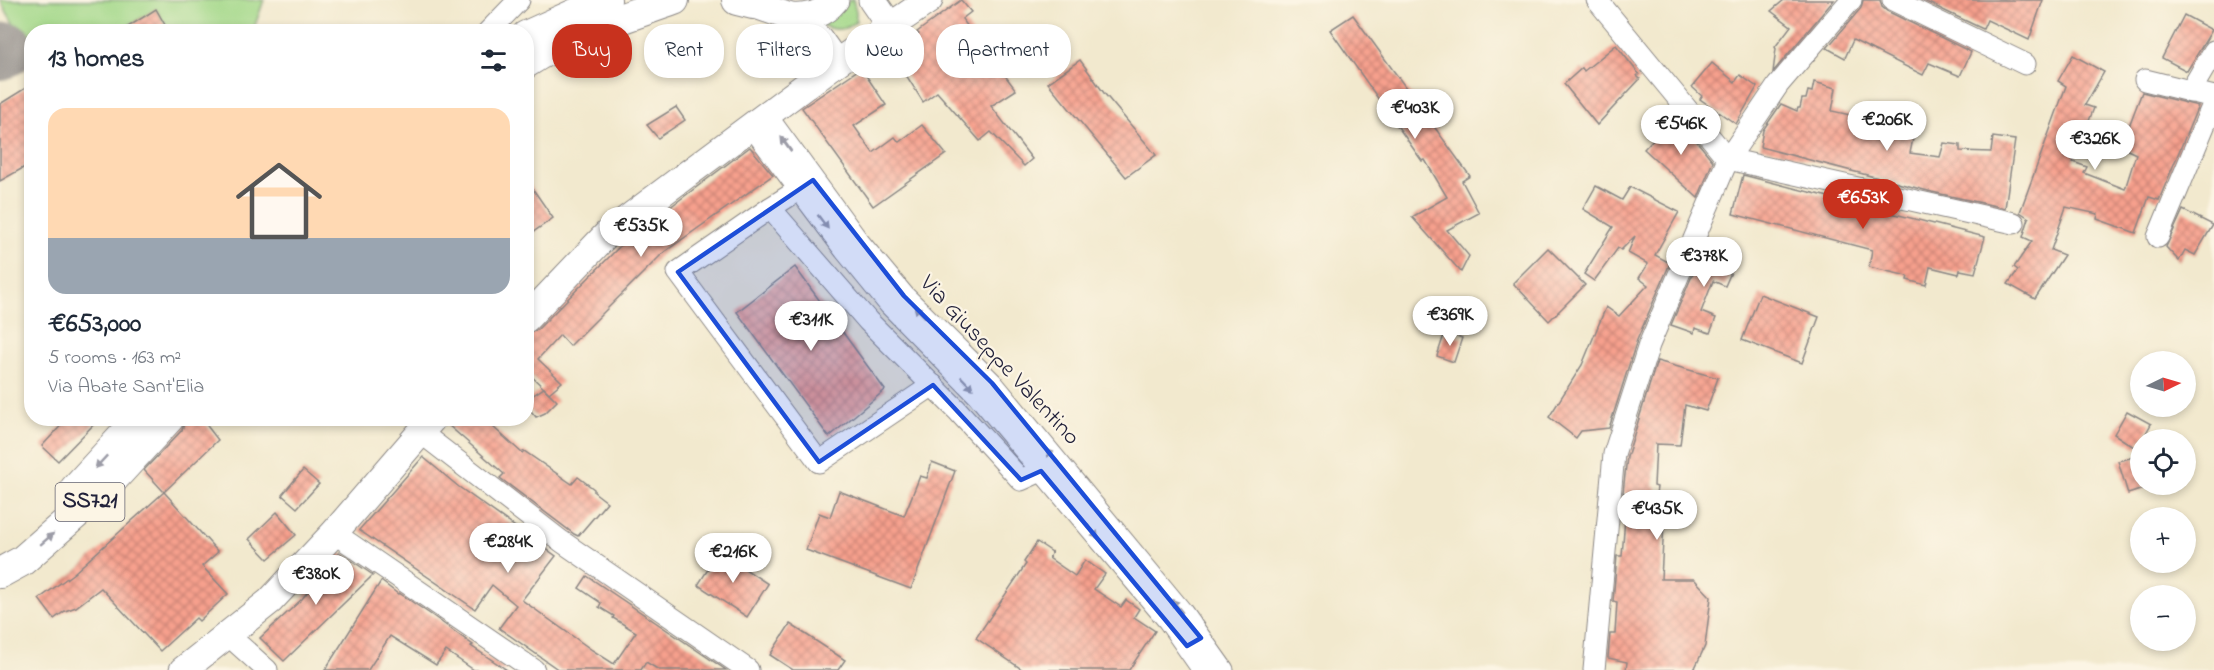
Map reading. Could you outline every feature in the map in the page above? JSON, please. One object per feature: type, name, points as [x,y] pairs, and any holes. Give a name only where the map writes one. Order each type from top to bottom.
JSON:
[{"type":"highway","points":[[534,32],[606,0]]},
{"type":"highway","points":[[534,58],[548,49],[674,0]]},
{"type":"highway","name":"SS721","points":[[7,563],[133,426]]},
{"type":"highway","name":"SS721","points":[[7,563],[101,492],[162,426]]},
{"type":"main road","points":[[746,1],[790,17],[806,18],[821,12],[835,0]]},
{"type":"main road","points":[[872,0],[889,24]]},
{"type":"main road","points":[[893,24],[928,0]]},
{"type":"main road","points":[[790,17],[819,39],[836,63]]},
{"type":"main road","points":[[534,311],[607,234],[845,57]]},
{"type":"main road","points":[[183,670],[270,601],[334,533],[426,426]]},
{"type":"street","points":[[496,24],[519,0]]},
{"type":"street","points":[[1597,0],[1728,159],[2014,223]]},
{"type":"street","points":[[1594,670],[1614,454],[1649,345],[1728,159],[1778,85],[1851,0]]},
{"type":"street","points":[[1893,0],[2025,64]]},
{"type":"street","points":[[2190,92],[2214,51]]},
{"type":"street","points":[[2145,80],[2214,97]]},
{"type":"street","points":[[2158,237],[2214,102]]},
{"type":"street","name":"Via Giuseppe Valentino","points":[[758,120],[806,185],[844,250],[890,305],[978,395],[1168,620],[1223,670]]},
{"type":"street","points":[[806,185],[678,272],[819,462],[933,385]]},
{"type":"street","name":"Via Giuseppe Valentino","points":[[806,185],[896,286],[992,383],[1181,611],[1203,670]]},
{"type":"street","points":[[771,208],[868,321],[933,385],[1021,480],[1041,471]]},
{"type":"street","points":[[428,426],[561,542],[748,670]]},
{"type":"street","points":[[334,533],[534,670]]},
{"type":"street","points":[[0,581],[7,563]]},
{"type":"street","points":[[228,635],[267,670]]},
{"type":"highlighted area","points":[[813,180],[904,296],[992,383],[1201,638],[1187,646],[1041,471],[1021,480],[933,385],[819,462],[678,272]]},
{"type":"green space","points":[[0,0],[264,0],[255,24],[165,24],[156,9],[131,24],[24,24],[24,42]]},
{"type":"green space","points":[[849,0],[853,0],[856,21],[853,24],[845,24],[845,28],[839,29],[833,28],[833,24],[820,24],[847,4]]},
{"type":"building","points":[[961,0],[971,12],[962,19],[966,24],[936,24],[936,78],[1007,78],[1016,90],[991,106],[1032,159],[1024,166],[991,132],[980,141],[937,92],[923,102],[908,78],[924,78],[924,27]]},
{"type":"building","points":[[1784,0],[1834,0],[1773,72],[1775,47],[1791,26],[1771,11]]},
{"type":"building","points":[[1863,0],[1880,0],[1882,7],[1887,11],[1971,52],[1960,76],[1929,63],[1923,75],[1853,40],[1845,58],[1827,48],[1861,8]]},
{"type":"building","points":[[1922,0],[2043,0],[2029,40],[1987,20],[1983,29]]},
{"type":"building","points":[[156,9],[164,24],[133,24]]},
{"type":"building","points":[[1353,15],[1470,176],[1462,181],[1479,213],[1447,230],[1469,256],[1461,272],[1412,217],[1447,197],[1425,160],[1422,161],[1330,30]]},
{"type":"building","points":[[2184,15],[2212,30],[2187,71],[2162,58]]},
{"type":"building","points":[[1616,45],[1639,74],[1637,76],[1640,79],[1597,125],[1564,84],[1582,68],[1584,71]]},
{"type":"building","points":[[2073,55],[2104,72],[2085,105],[2094,108],[2073,162],[2087,167],[2084,173],[2125,189],[2136,154],[2121,147],[2142,92],[2198,106],[2159,200],[2149,197],[2136,233],[2097,219],[2098,214],[2066,207],[2051,250],[2064,255],[2035,299],[2008,284],[2018,270],[2014,267],[2032,241],[2023,237],[2029,218],[2020,212],[2066,86],[2058,81]]},
{"type":"building","points":[[1080,60],[1104,93],[1156,155],[1126,177],[1048,83],[1055,78],[1071,78],[1071,66]]},
{"type":"building","points":[[1712,63],[1735,82],[1740,75],[1757,87],[1736,124],[1700,99],[1702,96],[1692,87]]},
{"type":"building","points":[[846,78],[868,78],[886,105],[854,126],[873,153],[895,137],[899,142],[922,125],[946,154],[873,206],[802,108]]},
{"type":"building","points":[[1814,82],[1836,88],[1832,111],[1855,116],[1853,120],[1914,134],[1910,153],[1940,157],[1944,143],[1960,145],[1960,151],[1991,152],[1993,137],[2015,140],[2005,208],[1932,192],[1760,147],[1763,130],[1781,104],[1797,111],[1802,99],[1806,99],[1808,91],[1812,92]]},
{"type":"building","points":[[24,89],[24,168],[0,181],[0,104]]},
{"type":"building","points":[[676,107],[685,120],[658,138],[647,125]]},
{"type":"building","points":[[1673,118],[1679,124],[1681,122],[1713,161],[1698,198],[1644,149]]},
{"type":"building","points":[[750,147],[773,175],[663,253],[570,346],[560,335],[538,359],[562,382],[549,393],[534,379],[534,331],[625,241]]},
{"type":"building","points":[[1743,175],[1985,237],[1975,273],[1960,270],[1959,274],[1930,267],[1926,285],[1907,280],[1908,276],[1869,267],[1872,250],[1733,214]]},
{"type":"building","points":[[1596,186],[1622,200],[1630,187],[1679,212],[1655,255],[1670,263],[1637,340],[1609,428],[1581,431],[1576,438],[1549,417],[1582,365],[1606,307],[1619,316],[1648,285],[1639,278],[1648,264],[1628,253],[1635,236],[1621,250],[1618,248],[1594,281],[1584,274],[1613,227],[1583,209]]},
{"type":"building","points":[[534,191],[553,218],[534,231]]},
{"type":"building","points":[[2183,210],[2213,225],[2195,255],[2185,250],[2179,261],[2166,247]]},
{"type":"building","points":[[1706,243],[1739,254],[1725,286],[1713,281],[1701,312],[1716,318],[1710,333],[1695,328],[1694,333],[1671,325]]},
{"type":"building","points":[[1548,248],[1585,285],[1549,321],[1513,283]]},
{"type":"building","points":[[795,267],[885,390],[829,437],[737,312]]},
{"type":"building","points":[[1760,294],[1819,317],[1802,363],[1742,340]]},
{"type":"building","points":[[1445,332],[1462,338],[1454,362],[1437,356]]},
{"type":"building","points":[[1657,361],[1718,378],[1706,411],[1685,405],[1680,445],[1656,444],[1655,502],[1665,503],[1661,579],[1694,579],[1711,597],[1705,646],[1694,670],[1626,670],[1627,662],[1608,658],[1610,634],[1615,634],[1617,602],[1613,601],[1617,556],[1622,556],[1627,493],[1623,493],[1627,457]]},
{"type":"building","points":[[544,388],[557,401],[545,413],[536,417],[534,395]]},
{"type":"building","points":[[2127,411],[2130,413],[2130,417],[2138,417],[2151,424],[2148,429],[2130,429],[2130,444],[2114,434]]},
{"type":"building","points":[[61,426],[92,426],[58,461],[42,446]]},
{"type":"building","points":[[183,426],[207,426],[218,440],[164,492],[144,470]]},
{"type":"building","points":[[449,426],[492,426],[522,453],[524,451],[572,484],[578,477],[607,502],[578,536],[500,478],[504,474]]},
{"type":"building","points":[[423,457],[459,487],[556,556],[522,600],[592,650],[614,664],[636,632],[613,618],[614,616],[599,607],[601,603],[579,588],[587,576],[726,670],[659,670],[646,662],[641,670],[559,670],[499,628],[516,605],[492,585],[475,609],[359,530]]},
{"type":"building","points":[[2130,458],[2130,493],[2128,494],[2118,461]]},
{"type":"building","points":[[932,462],[955,471],[911,589],[806,550],[819,513],[830,517],[839,491],[904,516],[920,476],[927,478]]},
{"type":"building","points":[[303,470],[319,484],[297,508],[282,495]]},
{"type":"building","points":[[164,492],[218,552],[202,566],[228,594],[199,621],[196,618],[160,651],[101,588],[76,607],[54,619],[39,599],[74,573]]},
{"type":"building","points":[[277,512],[296,535],[268,559],[249,539]]},
{"type":"building","points":[[1037,542],[1052,552],[1049,558],[1075,576],[1085,560],[1105,574],[1094,589],[1121,607],[1126,600],[1139,609],[1134,617],[1155,631],[1129,670],[1023,670],[976,638],[1026,564],[1024,562]]},
{"type":"building","points":[[339,552],[373,575],[284,661],[260,638],[302,599]]},
{"type":"building","points":[[719,552],[768,584],[747,617],[698,585]]},
{"type":"building","points":[[381,581],[507,670],[474,670],[446,651],[436,665],[390,636],[368,670],[325,670]]},
{"type":"building","points":[[790,624],[845,660],[838,670],[793,670],[770,655]]},
{"type":"taxiway","points":[[0,53],[8,49]]}]
